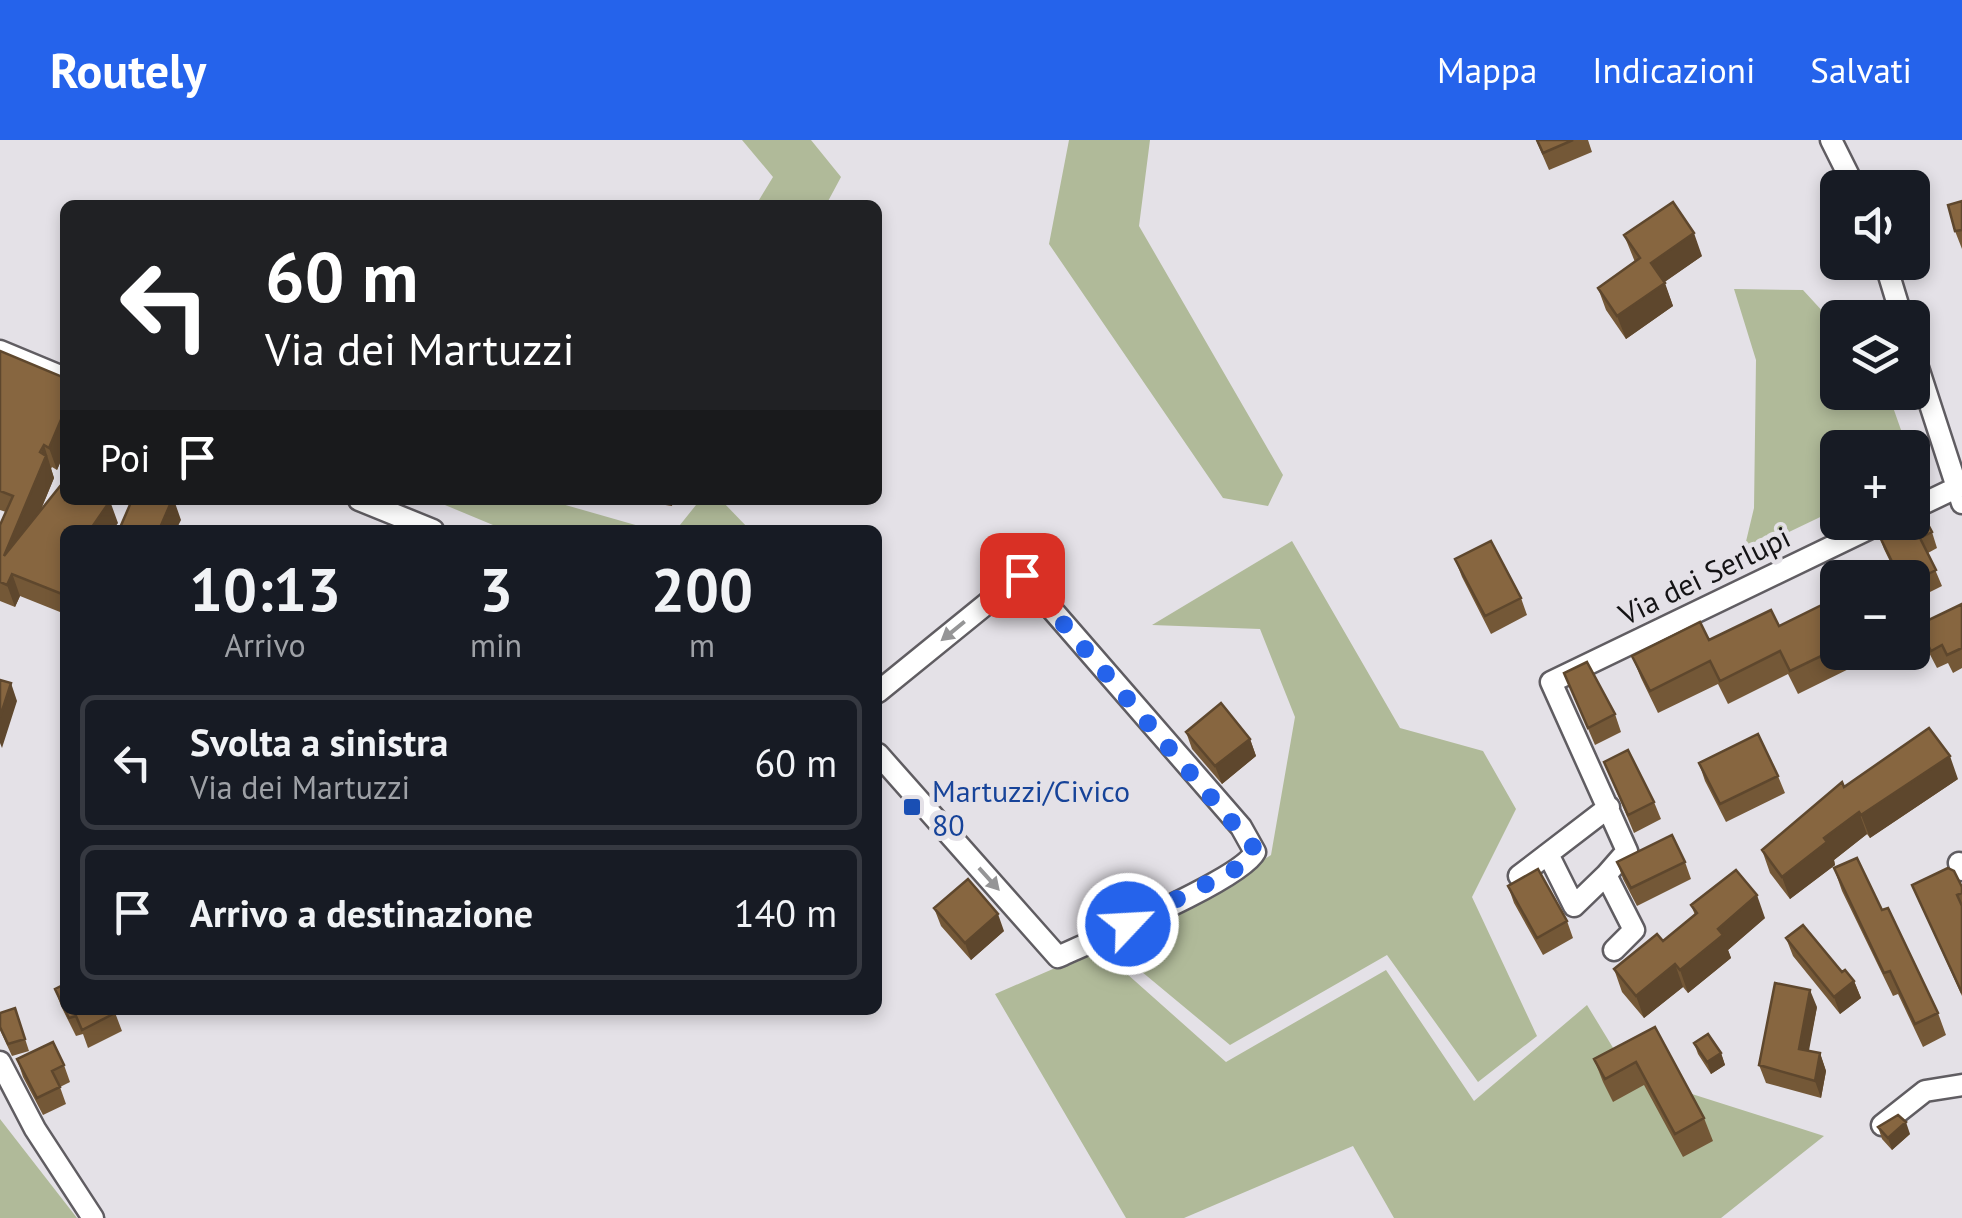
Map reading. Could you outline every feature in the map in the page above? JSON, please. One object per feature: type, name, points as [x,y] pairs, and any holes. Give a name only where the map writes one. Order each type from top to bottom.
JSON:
[{"type":"street","points":[[1831,140],[1845,170]]},
{"type":"street","points":[[0,350],[60,376]]},
{"type":"street","points":[[1930,406],[1959,496],[1930,504]]},
{"type":"street","points":[[372,505],[420,525]]},
{"type":"street","name":"Via dei Serlupi","points":[[1609,808],[1550,682],[1846,540]]},
{"type":"street","points":[[882,689],[1022,575],[1240,827],[1255,852],[1247,863],[1219,880],[1058,956],[882,758]]},
{"type":"street","points":[[1519,876],[1609,808],[1626,851],[1574,906],[1548,856]]},
{"type":"street","points":[[1606,875],[1634,930],[1614,950]]},
{"type":"street","points":[[0,1062],[35,1128],[93,1218]]},
{"type":"street","points":[[1882,1126],[1925,1091],[1962,1085]]},
{"type":"green space","points":[[742,140],[811,140],[841,177],[829,200],[759,200],[773,177]]},
{"type":"green space","points":[[1069,140],[1150,140],[1139,226],[1283,475],[1268,506],[1223,498],[1049,244]]},
{"type":"green space","points":[[1734,289],[1803,290],[1820,308],[1820,410],[1894,410],[1901,430],[1820,430],[1820,517],[1743,554],[1754,508],[1756,360]]},
{"type":"green space","points":[[445,505],[566,505],[636,525],[493,525]]},
{"type":"green space","points":[[696,505],[726,505],[745,525],[680,525]]},
{"type":"green space","points":[[1292,541],[1400,728],[1483,751],[1516,809],[1472,897],[1537,1036],[1478,1082],[1387,955],[1230,1045],[1118,952],[1271,855],[1295,717],[1260,629],[1152,625]]},
{"type":"green space","points":[[1099,949],[1226,1062],[1386,970],[1474,1101],[1587,1005],[1629,1074],[1824,1136],[1721,1218],[1394,1218],[1353,1146],[1184,1218],[1126,1218],[995,994]]},
{"type":"green space","points":[[0,1119],[77,1218],[0,1218]]},
{"type":"building","points":[[1537,140],[1573,140],[1543,153]]},
{"type":"building","points":[[1962,201],[1962,230],[1955,231],[1948,205]]},
{"type":"building","points":[[1673,202],[1694,233],[1651,263],[1665,283],[1617,316],[1598,288],[1640,258],[1624,235]]},
{"type":"building","points":[[0,351],[60,376],[60,422],[49,448],[44,445],[40,452],[46,456],[4,556],[60,486],[60,505],[107,505],[93,525],[60,525],[60,593],[12,574],[7,585],[0,582],[0,525],[13,496],[0,491]]},
{"type":"building","points":[[130,505],[170,505],[161,525],[121,525]]},
{"type":"building","points":[[1881,540],[1921,540],[1936,570],[1930,573],[1930,560],[1891,560]]},
{"type":"building","points":[[1491,541],[1521,598],[1485,616],[1455,559]]},
{"type":"building","points":[[1962,604],[1962,648],[1947,655],[1942,645],[1931,651],[1930,619]]},
{"type":"building","points":[[1820,606],[1820,657],[1790,671],[1780,651],[1720,681],[1710,661],[1650,691],[1632,656],[1700,622],[1709,640],[1771,610],[1779,626]]},
{"type":"building","points":[[1587,662],[1615,714],[1588,728],[1564,673]]},
{"type":"building","points":[[0,680],[11,683],[0,717]]},
{"type":"building","points":[[1221,703],[1250,739],[1215,766],[1186,732]]},
{"type":"building","points":[[1929,728],[1950,756],[1861,815],[1859,812],[1782,877],[1762,850],[1842,782],[1844,787]]},
{"type":"building","points":[[1758,734],[1778,776],[1720,804],[1699,763]]},
{"type":"building","points":[[1628,750],[1654,802],[1628,815],[1604,762]]},
{"type":"building","points":[[1672,835],[1685,862],[1631,888],[1617,862]]},
{"type":"building","points":[[1857,858],[1882,910],[1888,908],[1938,1013],[1915,1024],[1890,971],[1884,973],[1834,868]]},
{"type":"building","points":[[1948,868],[1954,871],[1962,887],[1962,893],[1957,895],[1962,906],[1962,993],[1912,885]]},
{"type":"building","points":[[1538,869],[1567,921],[1537,938],[1508,886]]},
{"type":"building","points":[[1736,870],[1757,895],[1718,929],[1723,935],[1680,970],[1675,964],[1636,996],[1614,969],[1657,934],[1663,941],[1697,913],[1691,905]]},
{"type":"building","points":[[968,879],[998,914],[965,943],[934,908]]},
{"type":"building","points":[[1803,925],[1854,981],[1834,997],[1786,938]]},
{"type":"building","points":[[1775,983],[1810,990],[1799,1049],[1820,1053],[1815,1081],[1759,1065]]},
{"type":"building","points":[[15,1008],[25,1039],[8,1044],[0,1027],[0,1013]]},
{"type":"building","points":[[68,1015],[111,1015],[82,1030],[76,1016]]},
{"type":"building","points":[[1655,1027],[1704,1118],[1675,1134],[1636,1062],[1605,1079],[1594,1059]]},
{"type":"building","points":[[1708,1034],[1721,1053],[1707,1062],[1694,1043]]},
{"type":"building","points":[[53,1042],[64,1065],[52,1071],[60,1087],[37,1098],[17,1059]]},
{"type":"building","points":[[1898,1115],[1906,1122],[1888,1138],[1878,1127]]},
{"type":"place","name":"Martuzzi/Civico 80","points":[[912,807]]},
{"type":"route","points":[[1022,575],[1254,848],[1247,863],[1219,880],[1128,924]]}]
